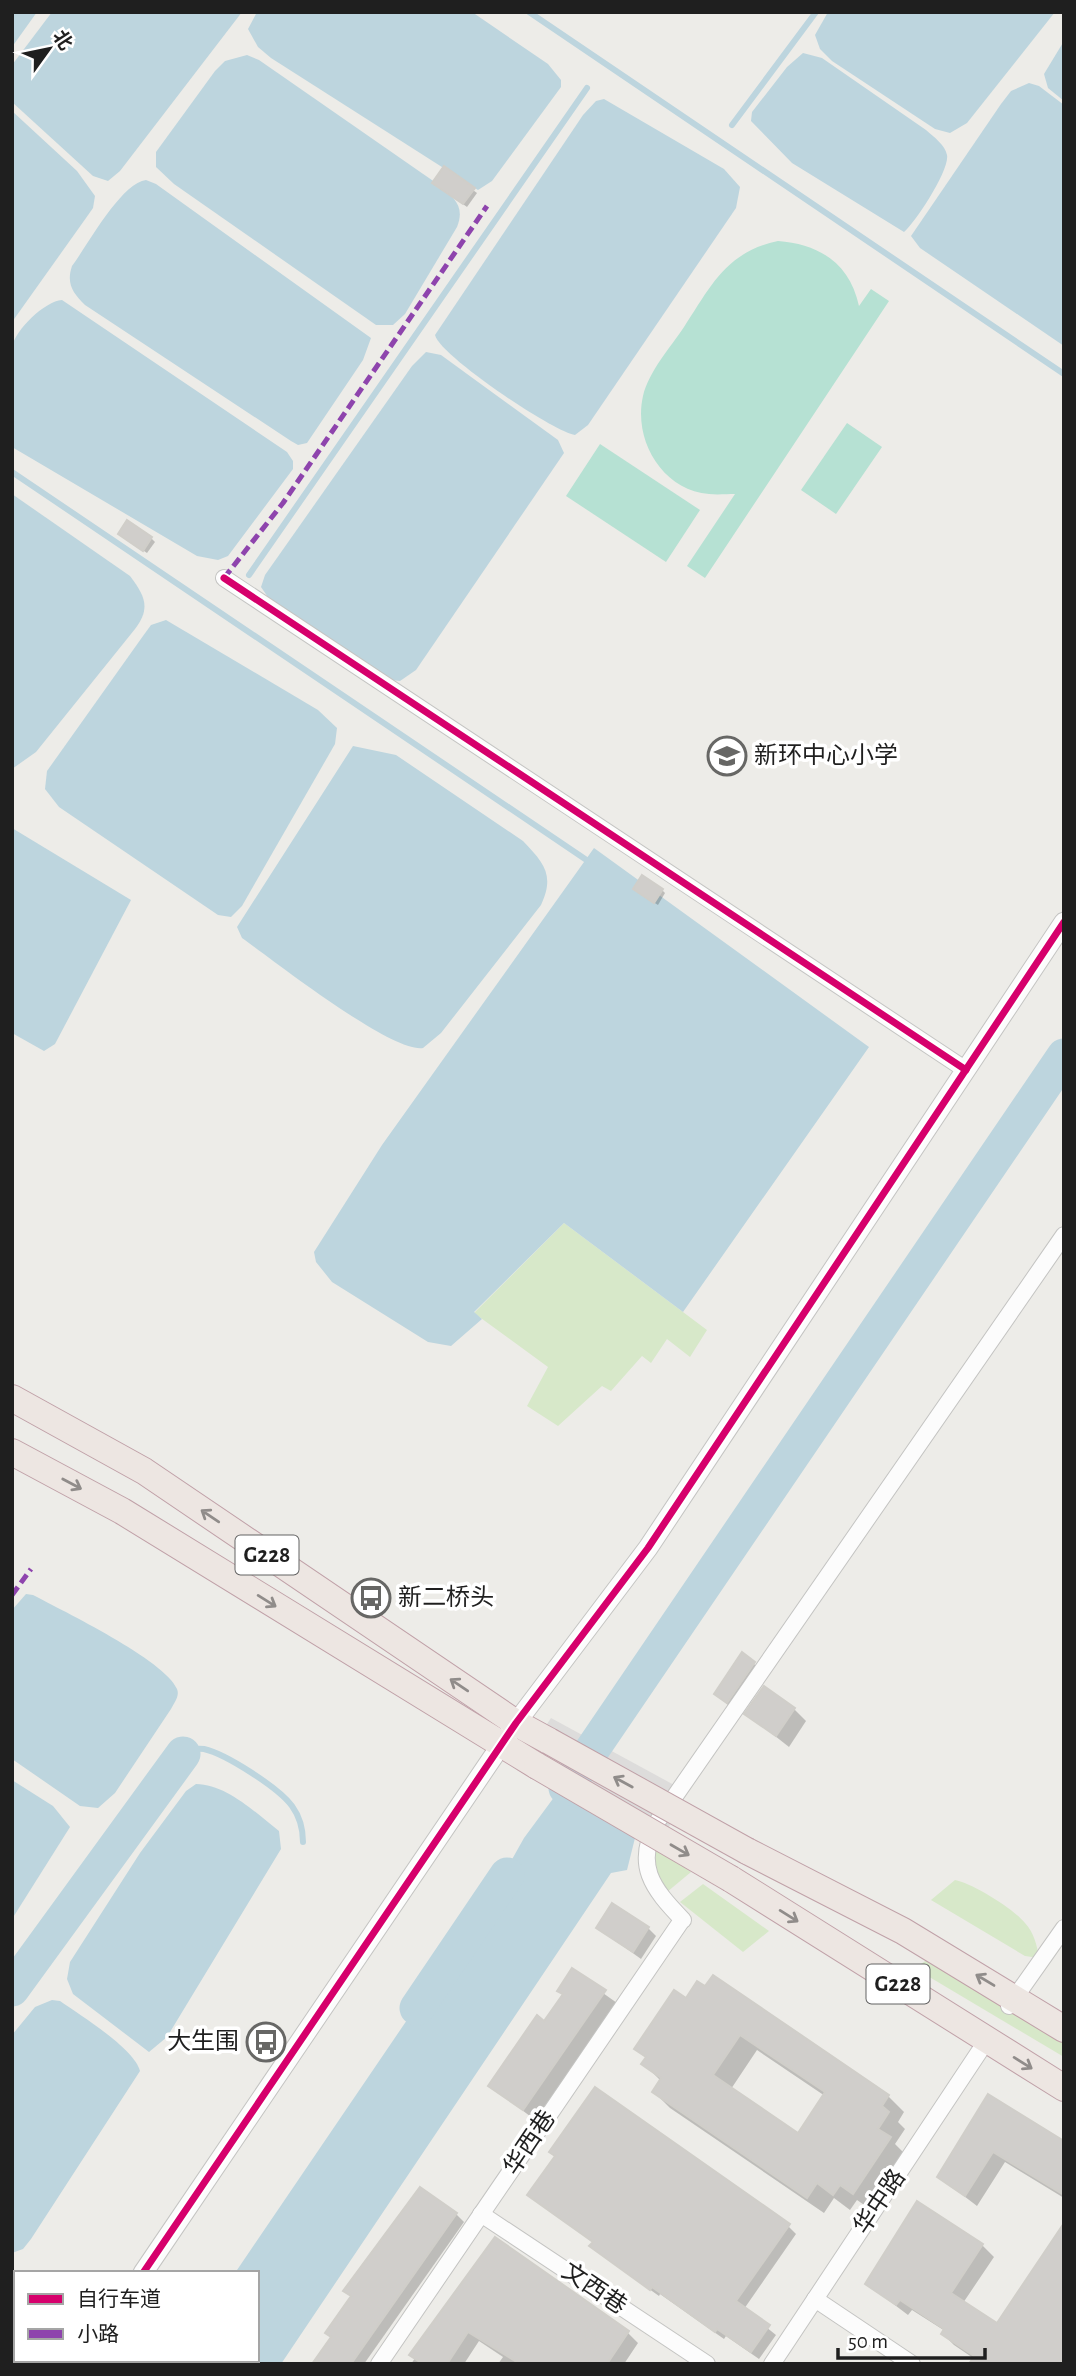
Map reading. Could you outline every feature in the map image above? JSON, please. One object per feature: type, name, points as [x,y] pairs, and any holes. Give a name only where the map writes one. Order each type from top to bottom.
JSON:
[{"type":"highway","name":"G228","points":[[12,1398],[144,1471],[516,1723],[747,1852],[902,1931],[1064,2029]]},
{"type":"highway","name":"G228","points":[[12,1452],[122,1511],[500,1745],[731,1880],[1064,2088]]},
{"type":"street","points":[[224,579],[966,1070]]},
{"type":"street","points":[[144,2271],[500,1745],[648,1548],[1064,922]]},
{"type":"street","name":"华西巷","points":[[379,2364],[682,1921],[664,1900],[650,1877],[645,1850],[650,1836],[1064,1235]]},
{"type":"street","points":[[1009,2006],[1064,1927]]},
{"type":"street","name":"华中路","points":[[772,2364],[987,2040]]},
{"type":"street","name":"文西巷","points":[[481,2214],[707,2364]]},
{"type":"street","points":[[815,2299],[912,2364]]},
{"type":"green space","points":[[778,241],[807,247],[831,259],[848,279],[859,306],[871,289],[889,301],[705,578],[687,566],[735,494],[712,494],[692,490],[665,473],[647,445],[642,429],[643,396],[655,369],[722,273],[745,253]]},
{"type":"green space","points":[[847,423],[882,447],[836,514],[801,490]]},
{"type":"green space","points":[[600,444],[700,510],[666,562],[566,496]]},
{"type":"green space","points":[[564,1223],[707,1330],[690,1357],[667,1339],[651,1363],[642,1356],[611,1391],[602,1386],[558,1426],[527,1406],[548,1367],[474,1313]]},
{"type":"green space","points":[[654,1845],[691,1872],[667,1892],[653,1871]]},
{"type":"green space","points":[[955,1880],[982,1891],[1020,1917],[1033,1935],[1039,1958],[1025,1956],[931,1900]]},
{"type":"green space","points":[[703,1884],[769,1931],[743,1952],[680,1902]]},
{"type":"green space","points":[[928,1959],[1064,2041],[1064,2057],[921,1972],[921,1964]]},
{"type":"water","points":[[12,12],[37,12],[12,47]]},
{"type":"water","points":[[52,12],[242,12],[120,171],[108,181],[93,176],[12,102],[12,65]]},
{"type":"water","points":[[257,12],[472,12],[548,64],[561,80],[561,87],[492,181],[478,190],[271,58],[258,47],[248,29]]},
{"type":"water","points":[[828,12],[1055,12],[967,123],[950,133],[935,129],[832,61],[820,49],[815,35]]},
{"type":"water","points":[[1064,41],[1064,101],[1048,88],[1044,74]]},
{"type":"water","points":[[803,53],[822,58],[926,130],[944,148],[946,162],[938,184],[904,232],[792,163],[751,121],[752,112],[787,67]]},
{"type":"water","points":[[247,55],[259,60],[439,185],[457,203],[460,214],[457,227],[405,314],[393,325],[376,325],[174,184],[156,167],[156,152],[215,71],[225,61]]},
{"type":"water","points":[[1029,83],[1039,86],[1064,105],[1064,346],[920,248],[911,236],[1011,91]]},
{"type":"water","points":[[604,99],[724,169],[740,187],[736,208],[588,425],[575,435],[544,421],[475,375],[441,345],[435,335],[583,115],[596,101]]},
{"type":"water","points":[[12,111],[77,171],[95,196],[93,208],[12,322]]},
{"type":"water","points":[[146,180],[156,184],[371,338],[363,360],[307,443],[298,445],[291,441],[85,305],[74,292],[70,283],[72,266],[116,203],[136,184]]},
{"type":"water","points":[[62,300],[287,452],[293,461],[293,469],[228,556],[218,560],[197,556],[12,447],[10,370],[14,340],[25,325],[47,305]]},
{"type":"water","points":[[426,352],[441,355],[558,440],[564,453],[416,670],[400,681],[391,680],[272,603],[261,587],[265,575],[412,366]]},
{"type":"water","points":[[12,494],[130,576],[142,596],[144,608],[135,629],[36,752],[12,769]]},
{"type":"water","points":[[166,620],[318,710],[337,728],[335,744],[242,906],[231,917],[218,915],[59,807],[45,789],[47,771],[143,636],[151,625]]},
{"type":"water","points":[[353,746],[396,755],[523,841],[542,863],[547,877],[541,905],[441,1033],[423,1048],[407,1046],[386,1036],[332,1003],[242,938],[237,927]]},
{"type":"water","points":[[12,828],[131,900],[55,1044],[44,1051],[12,1033]]},
{"type":"water","points":[[594,848],[869,1047],[683,1312],[564,1223],[474,1312],[482,1319],[451,1346],[428,1342],[332,1282],[316,1262],[314,1252],[382,1145]]},
{"type":"water","points":[[26,1594],[33,1595],[112,1637],[154,1664],[169,1677],[177,1689],[177,1697],[171,1709],[115,1793],[98,1808],[80,1806],[12,1759],[12,1610]]},
{"type":"water","points":[[12,1780],[53,1806],[70,1827],[12,1919]]},
{"type":"water","points":[[566,1781],[639,1822],[627,1870],[611,1873],[281,2364],[173,2364],[259,2362],[259,2271],[236,2271],[441,1970],[453,1964],[524,1838]]},
{"type":"water","points":[[196,1784],[218,1789],[251,1808],[279,1831],[281,1849],[167,2037],[149,2052],[73,1994],[67,1979],[70,1962],[140,1853],[186,1791]]},
{"type":"water","points":[[52,2000],[60,2001],[106,2033],[128,2053],[140,2071],[31,2239],[23,2249],[12,2253],[12,2035],[35,2007]]},
{"type":"pier","points":[[551,1718],[687,1792],[659,1846],[517,1770]]},
{"type":"building","points":[[444,166],[475,188],[463,204],[432,183]]},
{"type":"building","points":[[127,520],[152,537],[143,551],[118,534]]},
{"type":"building","points":[[642,875],[663,889],[654,903],[633,889]]},
{"type":"building","points":[[742,1652],[755,1662],[727,1703],[714,1694]]},
{"type":"building","points":[[764,1686],[795,1708],[776,1736],[744,1714]]},
{"type":"building","points":[[612,1903],[649,1927],[633,1952],[596,1928]]},
{"type":"building","points":[[572,1968],[606,1990],[523,2110],[488,2086],[537,2015],[544,2021],[563,1994],[557,1991]]},
{"type":"building","points":[[713,1975],[889,2095],[882,2106],[889,2112],[878,2129],[891,2137],[853,2194],[840,2185],[833,2195],[817,2183],[807,2198],[652,2092],[661,2078],[641,2064],[646,2057],[634,2049],[674,1990],[686,1998],[697,1981],[705,1986]],"holes":[[[740,2035],[825,2092],[798,2133],[713,2075]]]},
{"type":"building","points":[[595,2087],[790,2224],[736,2301],[770,2325],[751,2352],[717,2329],[715,2332],[652,2287],[650,2290],[589,2246],[593,2242],[527,2195],[555,2156],[549,2152]]},
{"type":"building","points":[[988,2094],[1064,2141],[1064,2195],[993,2152],[965,2196],[937,2177]]},
{"type":"building","points":[[420,2187],[457,2213],[351,2364],[312,2364],[331,2337],[325,2333],[351,2296],[343,2291]]},
{"type":"building","points":[[917,2201],[983,2244],[951,2293],[997,2323],[1064,2223],[1064,2364],[969,2364],[974,2356],[941,2334],[944,2329],[900,2300],[896,2305],[865,2284]]},
{"type":"building","points":[[495,2237],[629,2331],[607,2364],[520,2364],[468,2332],[447,2364],[423,2364],[409,2355]]},
{"type":"waterway","points":[[529,12],[1064,374]]},
{"type":"waterway","points":[[732,125],[816,12]]},
{"type":"waterway","points":[[249,575],[587,88]]},
{"type":"waterway","points":[[12,472],[588,861]]},
{"type":"waterway","points":[[566,1788],[1064,1056]]},
{"type":"waterway","points":[[183,1754],[198,1749],[214,1752],[264,1781],[295,1810],[303,1842]]},
{"type":"waterway","points":[[12,1989],[183,1754]]},
{"type":"waterway","points":[[417,2008],[507,1875]]},
{"type":"marked path","points":[[224,578],[283,503],[487,206]]},
{"type":"marked path","points":[[12,1595],[31,1569]]},
{"type":"cycle path","points":[[224,578],[966,1070]]},
{"type":"cycle path","points":[[144,2271],[516,1723],[648,1548],[1064,922]]},
{"type":"place","name":"新环中心小学","points":[[727,756]]},
{"type":"place","name":"新二桥头","points":[[371,1598]]},
{"type":"place","name":"大生围","points":[[266,2042]]}]
